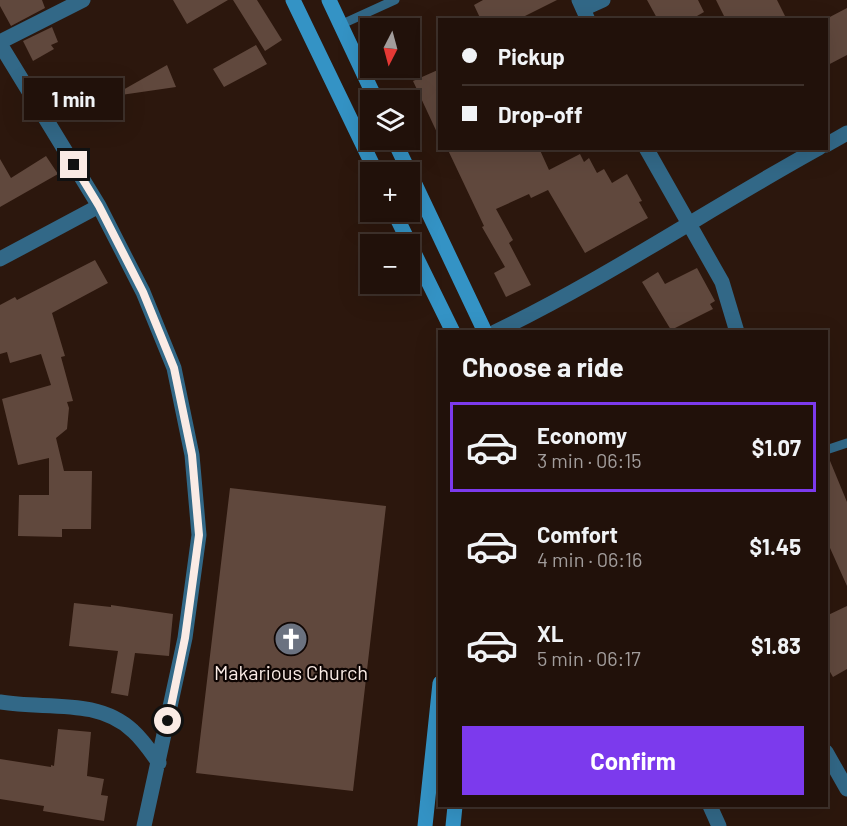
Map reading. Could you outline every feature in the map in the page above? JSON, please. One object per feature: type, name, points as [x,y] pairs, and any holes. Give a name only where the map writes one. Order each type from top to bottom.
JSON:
[{"type":"street","points":[[83,0],[0,43],[99,206],[143,292],[174,368],[192,455],[199,535],[185,638],[144,826]]},
{"type":"street","points":[[293,0],[371,162]]},
{"type":"street","points":[[329,0],[371,90]]},
{"type":"street","points":[[584,9],[603,0]]},
{"type":"street","points":[[828,144],[847,134]]},
{"type":"street","points":[[399,150],[485,330]]},
{"type":"street","points":[[647,150],[722,282],[736,330]]},
{"type":"street","points":[[499,330],[691,225],[815,150]]},
{"type":"street","points":[[0,259],[99,206]]},
{"type":"street","points":[[399,222],[452,330]]},
{"type":"street","points":[[0,702],[89,708],[115,717],[133,731],[159,763]]},
{"type":"street","points":[[425,826],[438,702]]},
{"type":"street","points":[[828,756],[847,789]]},
{"type":"street","points":[[453,826],[455,807]]},
{"type":"street","points":[[710,807],[719,826]]},
{"type":"lane","points":[[340,25],[395,0]]},
{"type":"lane","points":[[828,449],[847,443]]},
{"type":"building","points":[[0,0],[42,0],[45,8],[11,26],[0,6]]},
{"type":"building","points":[[173,0],[228,0],[187,24]]},
{"type":"building","points":[[233,0],[257,0],[282,40],[265,51]]},
{"type":"building","points":[[483,0],[557,0],[521,18],[480,18],[474,5]]},
{"type":"building","points":[[647,0],[698,0],[704,12],[694,18],[657,18]]},
{"type":"building","points":[[716,0],[777,0],[786,18],[725,18]]},
{"type":"building","points":[[847,8],[847,55],[828,65],[828,18]]},
{"type":"building","points":[[52,27],[58,42],[51,45],[54,49],[33,61],[23,41]]},
{"type":"building","points":[[256,45],[267,64],[224,87],[213,69]]},
{"type":"building","points":[[167,65],[176,87],[114,96],[114,95]]},
{"type":"building","points":[[438,70],[438,135],[420,96],[420,90],[417,90],[413,81]]},
{"type":"building","points":[[448,150],[540,150],[549,170],[580,154],[584,162],[589,158],[597,173],[604,169],[612,183],[627,174],[642,201],[639,202],[648,218],[585,253],[548,190],[531,198],[529,194],[496,209],[513,240],[509,243],[531,285],[506,297],[494,273],[505,267],[482,227],[484,226]]},
{"type":"building","points":[[46,156],[58,174],[0,207],[0,159],[11,178]]},
{"type":"building","points":[[95,260],[108,283],[52,313],[65,356],[61,357],[73,401],[67,402],[69,408],[67,429],[56,438],[64,471],[92,471],[91,529],[62,529],[62,537],[18,536],[19,495],[49,495],[49,458],[18,465],[2,399],[51,385],[41,354],[10,363],[7,352],[0,354],[0,305],[15,297],[17,300]]},
{"type":"building","points":[[697,268],[715,301],[710,304],[713,309],[671,330],[642,282],[658,272],[665,284]]},
{"type":"building","points":[[828,456],[847,502],[847,586],[828,543]]},
{"type":"building","name":"Makarious Church","points":[[230,488],[386,506],[353,791],[196,773]]},
{"type":"building","points":[[74,603],[111,607],[111,605],[173,614],[169,656],[135,653],[128,696],[111,693],[118,651],[69,646]]},
{"type":"building","points":[[847,606],[847,669],[833,677],[828,668],[828,615]]},
{"type":"building","points":[[58,729],[91,732],[87,776],[104,779],[101,795],[108,796],[104,821],[43,811],[44,806],[0,799],[0,759],[54,766]]},
{"type":"place","name":"Makarious Church","points":[[291,639]]},
{"type":"route","points":[[74,165],[99,206],[143,292],[174,368],[192,455],[199,535],[185,638],[168,721]]}]
